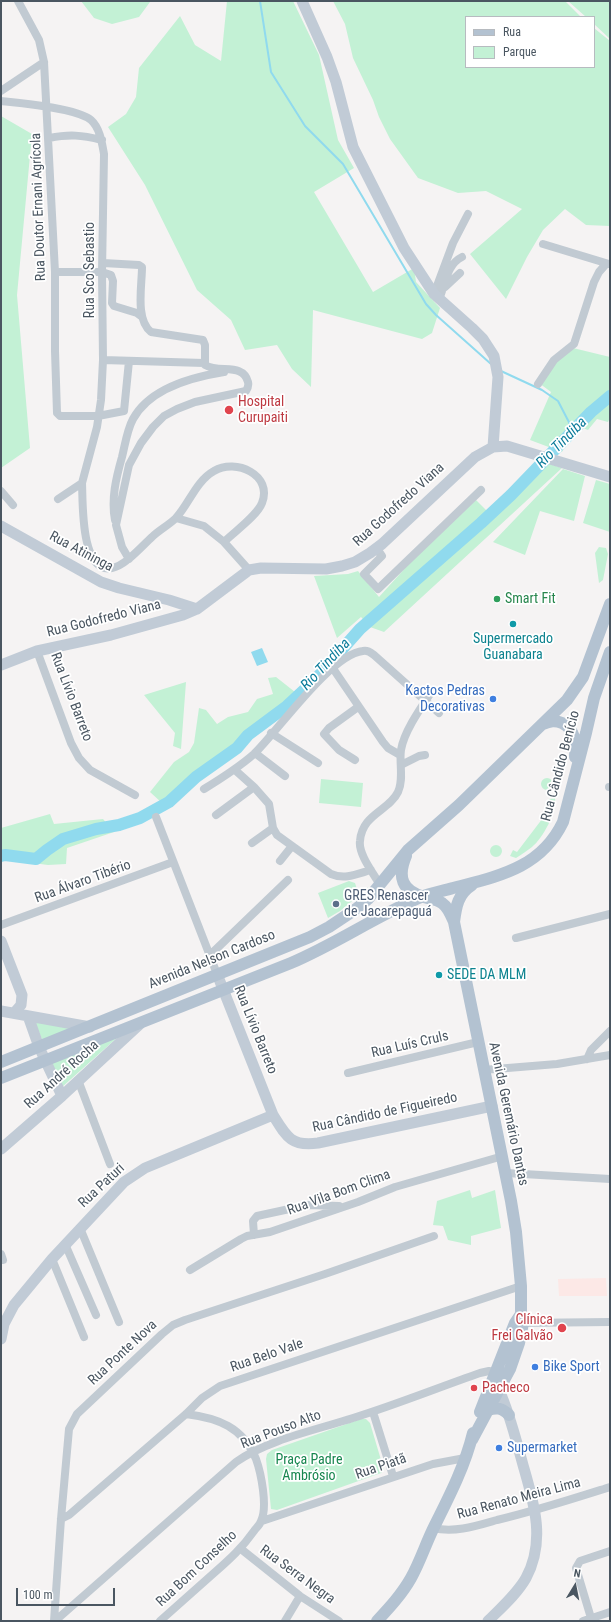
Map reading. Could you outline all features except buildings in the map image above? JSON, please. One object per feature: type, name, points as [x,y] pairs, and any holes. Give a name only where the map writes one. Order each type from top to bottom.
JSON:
[{"type":"main road","name":"Rua Cândido Benício","points":[[408,850],[459,805],[571,695],[583,677],[610,604]]},
{"type":"main road","name":"Rua Cândido Benício","points":[[422,897],[479,882],[504,873],[527,863],[549,846],[563,822],[594,698],[608,665],[610,652]]},
{"type":"main road","points":[[543,724],[550,721],[559,722],[568,726],[574,734],[573,784]]},
{"type":"main road","name":"Avenida Nelson Cardoso","points":[[1,1062],[90,1027],[329,927],[368,899],[408,850]]},
{"type":"main road","name":"Avenida Geremário Dantas","points":[[408,850],[402,868],[402,881],[408,889],[422,897],[438,901],[443,904],[448,909],[454,922],[503,1156],[516,1232],[521,1286],[519,1343],[510,1369],[472,1440]]},
{"type":"main road","name":"Avenida Geremário Dantas","points":[[454,922],[456,905],[460,896],[470,886],[479,882]]},
{"type":"main road","points":[[1,1078],[223,989],[262,975],[321,950],[373,921],[422,897]]},
{"type":"main road","name":"Avenida Geremário Dantas","points":[[377,1621],[395,1601],[412,1577],[433,1528],[446,1504],[472,1440],[486,1396],[520,1320]]},
{"type":"main road","points":[[496,1372],[499,1390]]},
{"type":"main road","points":[[488,1410],[494,1408],[502,1409],[509,1415]]},
{"type":"street","name":"Rua Doutor Ernani Agrícola","points":[[18,1],[39,40],[44,62],[48,107],[55,272],[55,351],[58,413],[60,416],[98,416],[122,412],[125,409],[129,362]]},
{"type":"street","points":[[302,1],[327,57],[336,82],[354,147],[361,164],[404,248],[439,294],[483,339],[489,347],[496,363],[498,377],[493,447],[507,446],[610,477]]},
{"type":"street","points":[[1,91],[44,62]]},
{"type":"street","name":"Rua Sco Sebastio","points":[[1,101],[48,107],[79,115],[91,120],[102,140],[104,154],[103,360],[97,427],[82,483],[84,530],[89,552],[95,562],[103,567],[111,569],[120,566],[129,558]]},
{"type":"street","points":[[49,138],[78,134],[102,140]]},
{"type":"street","points":[[439,294],[453,243],[468,214]]},
{"type":"street","points":[[543,244],[608,264]]},
{"type":"street","points":[[439,294],[453,263],[462,257]]},
{"type":"street","points":[[538,384],[554,360],[574,344],[594,282],[599,272],[608,264]]},
{"type":"street","points":[[55,272],[103,267],[141,266],[141,316],[146,328],[151,332],[203,340],[205,345],[204,363]]},
{"type":"street","points":[[103,267],[113,277],[112,303],[114,306],[137,312],[141,316]]},
{"type":"street","points":[[439,294],[460,273]]},
{"type":"street","points":[[103,360],[129,362],[204,363],[205,366],[211,368],[237,370],[244,373],[248,387],[246,391],[195,402],[164,416],[153,426],[141,443],[129,465],[116,526]]},
{"type":"street","points":[[224,542],[253,515],[262,504],[264,494],[261,482],[253,473],[239,466],[225,466],[213,472],[200,484],[176,518],[156,533],[129,558],[122,547],[113,508],[117,473],[132,421],[145,402],[176,385],[199,376],[237,370]]},
{"type":"street","name":"Rua Godofredo Viana","points":[[1,665],[37,652],[111,635],[183,615],[198,609],[249,570],[261,568],[326,569],[355,562],[375,550],[468,463],[484,451],[493,447]]},
{"type":"street","points":[[58,499],[82,483]]},
{"type":"street","points":[[375,550],[380,552],[382,556],[364,574],[378,589],[481,490]]},
{"type":"street","points":[[1,491],[13,505]]},
{"type":"street","points":[[176,518],[204,526],[224,542],[249,570]]},
{"type":"street","name":"Rua Atininga","points":[[1,526],[101,582],[198,609]]},
{"type":"street","points":[[204,789],[234,770],[255,753],[332,666],[355,653],[362,651],[370,652],[439,713]]},
{"type":"street","name":"Rua Lívio Barreto","points":[[37,652],[71,743],[79,758],[90,770],[135,795]]},
{"type":"street","points":[[332,666],[383,742],[388,748],[400,755]]},
{"type":"street","points":[[380,885],[360,848],[360,841],[371,817],[396,796],[399,791],[401,765],[400,755],[403,742],[432,691]]},
{"type":"street","points":[[355,760],[339,750],[324,734],[329,728],[358,706]]},
{"type":"street","points":[[272,733],[318,763]]},
{"type":"street","points":[[255,753],[285,776]]},
{"type":"street","points":[[401,765],[419,756],[425,755]]},
{"type":"street","points":[[234,770],[254,787],[269,804],[273,828],[277,835],[292,846],[331,874],[338,877],[345,878],[371,870]]},
{"type":"street","points":[[216,815],[254,787]]},
{"type":"street","name":"Rua Lívio Barreto","points":[[156,817],[209,956],[273,1115]]},
{"type":"street","points":[[252,843],[273,828]]},
{"type":"street","points":[[280,861],[292,846]]},
{"type":"street","name":"Rua Álvaro Tibério","points":[[1,926],[174,862]]},
{"type":"street","points":[[209,956],[288,880]]},
{"type":"street","points":[[516,938],[610,914]]},
{"type":"street","points":[[1,941],[22,995],[21,1005],[14,1014]]},
{"type":"street","points":[[1,1012],[90,1027]]},
{"type":"street","points":[[28,1016],[39,1047],[62,1096]]},
{"type":"street","name":"Rua André Rocha","points":[[1,1149],[62,1096],[142,1022]]},
{"type":"street","points":[[587,1060],[591,1050],[610,1031]]},
{"type":"street","name":"Rua Luís Cruls","points":[[348,1073],[478,1042]]},
{"type":"street","points":[[484,1070],[557,1064],[610,1055]]},
{"type":"street","points":[[78,1080],[110,1164]]},
{"type":"street","name":"Rua Cândido de Figueiredo","points":[[273,1115],[284,1134],[290,1140],[308,1145],[492,1106]]},
{"type":"street","name":"Rua Paturi","points":[[1,1339],[4,1324],[14,1305],[65,1244],[124,1182],[145,1168],[273,1115]]},
{"type":"street","name":"Rua Vila Bom Clima","points":[[190,1270],[241,1239],[270,1232],[408,1183],[503,1156]]},
{"type":"street","points":[[506,1173],[610,1179]]},
{"type":"street","points":[[254,1235],[253,1221],[257,1216],[308,1205],[341,1207]]},
{"type":"street","points":[[80,1228],[119,1322]]},
{"type":"street","name":"Rua Ponte Nova","points":[[54,1621],[61,1519],[70,1429],[72,1421],[77,1414],[173,1325],[434,1236]]},
{"type":"street","points":[[65,1244],[96,1314]]},
{"type":"street","points":[[52,1259],[84,1337]]},
{"type":"street","name":"Rua Belo Vale","points":[[61,1519],[70,1515],[186,1414],[202,1398],[220,1386],[521,1286]]},
{"type":"street","points":[[520,1320],[610,1322]]},
{"type":"street","points":[[505,1402],[510,1369]]},
{"type":"street","name":"Rua Pouso Alto","points":[[54,1621],[236,1462],[253,1452],[373,1412],[480,1373],[489,1371],[496,1372]]},
{"type":"street","points":[[488,1621],[516,1592],[526,1578],[537,1542],[535,1511],[509,1415],[499,1390]]},
{"type":"street","points":[[373,1412],[393,1476]]},
{"type":"street","points":[[186,1414],[201,1416],[225,1424],[236,1430],[246,1440],[253,1452],[262,1480],[264,1502],[262,1521]]},
{"type":"street","name":"Rua Piatã","points":[[262,1521],[393,1476],[439,1462],[465,1458]]},
{"type":"street","name":"Rua Renato Meira Lima","points":[[433,1528],[448,1531],[462,1529],[535,1511],[610,1487]]},
{"type":"street","name":"Rua Bom Conselho","points":[[160,1621],[241,1549],[262,1521]]},
{"type":"street","name":"Rua Serra Negra","points":[[241,1549],[300,1596],[339,1621]]},
{"type":"street","points":[[610,1551],[580,1561],[576,1568],[587,1620],[610,1612]]},
{"type":"street","points":[[285,1621],[300,1596]]},
{"type":"shaded area","points":[[606,1278],[607,1296],[559,1296],[558,1279]]},
{"type":"green space","points":[[81,1],[150,2],[139,17],[112,24],[94,18]]},
{"type":"green space","points":[[227,1],[293,1],[319,55],[338,140],[354,168],[314,192],[373,292],[414,268],[416,282],[440,308],[432,333],[422,339],[313,310],[311,387],[292,369],[277,345],[245,350],[231,320],[197,290],[145,185],[108,127],[126,114],[136,97],[139,68],[180,16],[195,45],[221,61]]},
{"type":"green space","points":[[333,1],[565,1],[580,16],[465,16],[465,68],[595,68],[595,29],[610,41],[610,226],[586,225],[565,209],[543,230],[527,257],[506,299],[470,254],[522,209],[486,191],[458,193],[418,178],[390,139],[379,117],[373,100],[353,58],[345,24]]},
{"type":"green space","points":[[568,1],[610,1],[610,39],[595,25],[595,16],[585,16]]},
{"type":"green space","points":[[1,116],[32,134],[17,295],[30,448],[1,468]]},
{"type":"green space","points":[[573,348],[610,357],[610,418],[608,422],[597,419],[588,430],[574,425],[562,452],[530,440],[551,392],[539,383],[555,362]]},
{"type":"green space","points":[[547,463],[562,468],[384,632],[370,627],[361,617],[337,638],[314,576],[348,574],[358,571],[379,597],[427,544],[476,500],[492,516]]},
{"type":"green space","points":[[563,469],[585,476],[574,521],[540,511],[525,555],[493,542]]},
{"type":"green space","points":[[596,480],[610,484],[610,532],[583,523]]},
{"type":"green space","points":[[599,547],[606,548],[608,554],[603,580],[599,583],[595,553]]},
{"type":"green space","points":[[276,677],[295,692],[217,760],[194,776],[170,798],[162,803],[150,792],[174,762],[189,752],[194,743],[199,708],[206,710],[217,724],[228,717],[248,712],[257,699],[273,694],[268,678]]},
{"type":"green space","points":[[186,682],[181,749],[173,746],[175,733],[144,695]]},
{"type":"green space","points":[[569,736],[570,745],[565,751],[559,747]]},
{"type":"green space","points":[[549,778],[552,779],[552,789],[545,790],[542,789],[541,782],[542,779]]},
{"type":"green space","points":[[321,779],[363,783],[361,807],[319,803]]},
{"type":"green space","points":[[555,798],[552,817],[541,838],[532,847],[516,858],[510,856],[513,850],[517,852],[552,806],[547,802],[550,799]]},
{"type":"green space","points":[[50,814],[54,824],[103,819],[114,832],[67,848],[66,864],[48,865],[18,861],[1,861],[1,828]]},
{"type":"green space","points":[[494,845],[498,845],[502,851],[498,857],[494,857],[490,853],[490,849]]},
{"type":"green space","name":"GRES Renascer de Jacarepaguá","points":[[349,881],[355,883],[358,892],[369,887],[340,911],[328,918],[318,893]]},
{"type":"green space","points":[[34,1019],[82,1027],[43,1042]]},
{"type":"green space","points":[[119,1036],[61,1088],[49,1062]]},
{"type":"green space","points":[[470,1190],[472,1198],[495,1190],[501,1228],[471,1236],[471,1245],[448,1240],[443,1226],[433,1225],[437,1201]]},
{"type":"green space","name":"Praça Padre Ambrósio","points":[[361,1419],[366,1419],[370,1423],[384,1470],[381,1473],[277,1510],[271,1509],[266,1459],[267,1454],[272,1450]]},
{"type":"water","points":[[262,648],[268,662],[257,666],[251,652]]},
{"type":"waterway","points":[[260,1],[271,72],[305,126],[343,164],[426,304],[436,315],[491,364]]},
{"type":"waterway","points":[[501,371],[542,390],[558,401],[573,430]]},
{"type":"waterway","name":"Rio Tindiba","points":[[1,856],[5,855],[36,859],[63,839],[96,829],[119,825],[140,818],[169,802],[196,777],[237,748],[248,735],[287,706],[315,680],[360,629],[481,523],[511,495],[591,412],[610,396]]},
{"type":"place","name":"Hospital Curupaiti","points":[[229,410]]},
{"type":"place","name":"Smart Fit","points":[[497,599]]},
{"type":"place","name":"Supermercado Guanabara","points":[[513,624]]},
{"type":"place","name":"Kactos Pedras Decorativas","points":[[493,699]]},
{"type":"place","name":"GRES Renascer de Jacarepaguá","points":[[336,904]]},
{"type":"place","name":"SEDE DA MLM","points":[[439,975]]},
{"type":"place","name":"Clínica Frei Galvão","points":[[562,1328]]},
{"type":"place","name":"Bike Sport","points":[[535,1367]]},
{"type":"place","name":"Pacheco","points":[[474,1388]]},
{"type":"place","name":"Supermarket","points":[[499,1448]]}]
